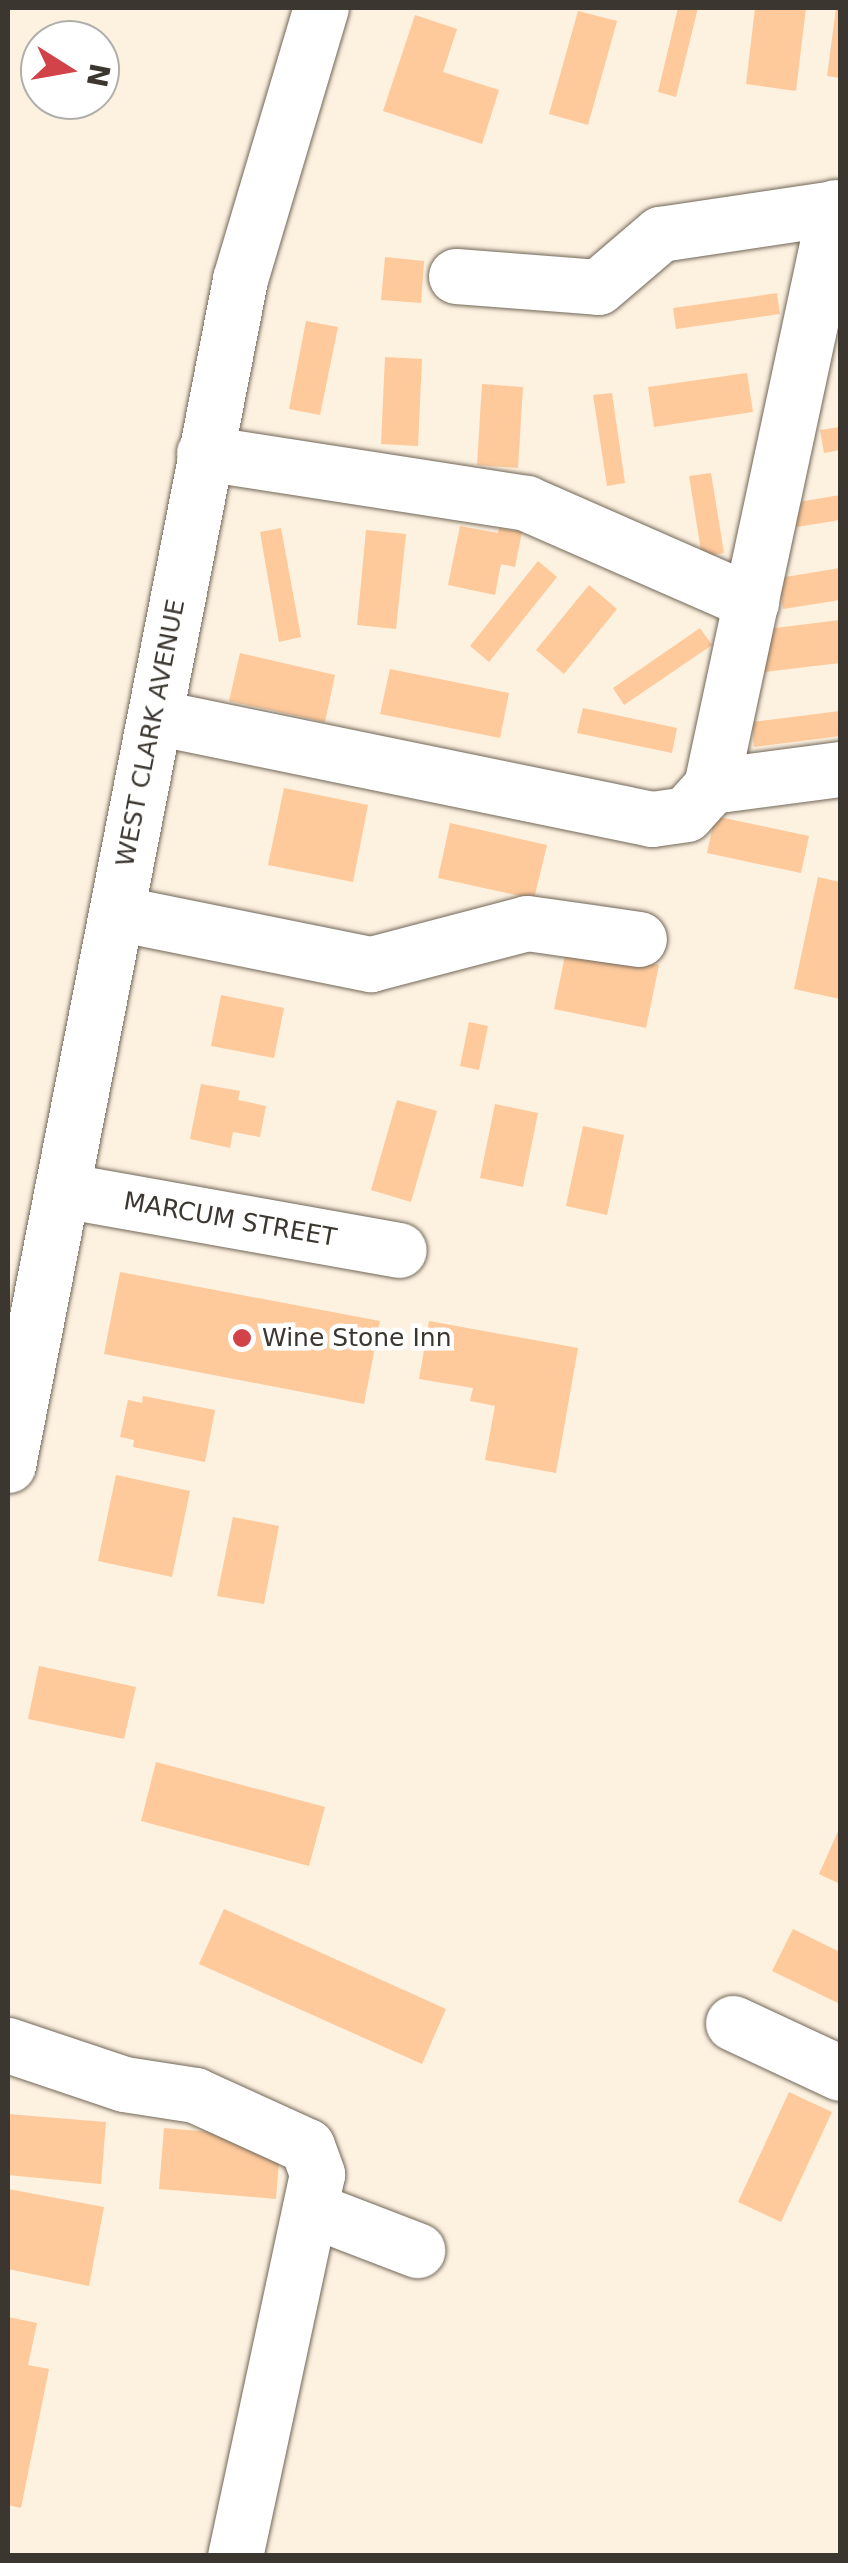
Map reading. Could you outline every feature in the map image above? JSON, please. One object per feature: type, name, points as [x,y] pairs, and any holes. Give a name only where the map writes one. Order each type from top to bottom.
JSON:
[{"type":"main road","name":"WEST CLARK AVENUE","points":[[8,1465],[240,279],[322,8]]},
{"type":"main road","points":[[154,717],[652,820],[686,814],[712,786],[751,602],[829,291],[838,207],[660,234],[598,287],[456,276]]},
{"type":"main road","points":[[204,453],[526,503],[751,602]]},
{"type":"main road","points":[[712,786],[840,769]]},
{"type":"main road","points":[[117,914],[371,964],[527,922],[638,939]]},
{"type":"main road","name":"MARCUM STREET","points":[[62,1190],[399,1250]]},
{"type":"main road","points":[[734,2023],[840,2074]]},
{"type":"main road","points":[[8,2045],[124,2084],[195,2095],[307,2146],[317,2174],[235,2556]]},
{"type":"main road","points":[[310,2209],[418,2250]]},
{"type":"building","points":[[678,8],[698,8],[676,97],[658,92]]},
{"type":"building","points":[[755,8],[806,8],[796,91],[746,84]]},
{"type":"building","points":[[836,8],[840,8],[840,78],[827,76]]},
{"type":"building","points":[[578,11],[617,21],[588,125],[549,114]]},
{"type":"building","points":[[415,15],[457,29],[443,72],[499,90],[482,144],[383,111]]},
{"type":"building","points":[[385,257],[424,261],[421,303],[381,300]]},
{"type":"building","points":[[777,293],[780,314],[676,329],[673,308]]},
{"type":"building","points":[[306,321],[338,327],[320,415],[289,409]]},
{"type":"building","points":[[385,357],[422,359],[418,446],[381,444]]},
{"type":"building","points":[[747,373],[753,412],[654,427],[648,387]]},
{"type":"building","points":[[482,384],[523,387],[518,468],[477,465]]},
{"type":"building","points":[[612,393],[625,483],[607,486],[593,395]]},
{"type":"building","points":[[840,427],[840,450],[824,453],[820,430]]},
{"type":"building","points":[[711,473],[724,553],[702,557],[689,476]]},
{"type":"building","points":[[840,495],[840,520],[797,527],[793,503]]},
{"type":"building","points":[[460,526],[498,533],[499,528],[522,532],[515,567],[501,564],[495,595],[448,585]]},
{"type":"building","points":[[281,528],[301,637],[279,642],[260,532]]},
{"type":"building","points":[[366,530],[406,534],[396,629],[357,625]]},
{"type":"building","points":[[538,561],[557,577],[489,662],[470,646]]},
{"type":"building","points":[[840,568],[840,600],[783,609],[779,578]]},
{"type":"building","points":[[589,585],[617,609],[564,674],[536,650]]},
{"type":"building","points":[[839,620],[840,663],[764,672],[759,630]]},
{"type":"building","points":[[700,628],[712,645],[624,705],[613,688]]},
{"type":"building","points":[[240,653],[335,675],[325,722],[229,701]]},
{"type":"building","points":[[390,669],[509,693],[500,738],[380,714]]},
{"type":"building","points":[[583,708],[677,728],[672,753],[577,733]]},
{"type":"building","points":[[840,711],[840,736],[754,747],[752,722]]},
{"type":"building","points":[[284,788],[368,805],[353,882],[268,865]]},
{"type":"building","points":[[715,816],[809,836],[801,873],[707,853]]},
{"type":"building","points":[[450,823],[547,845],[534,899],[438,878]]},
{"type":"building","points":[[818,877],[840,882],[840,999],[794,989]]},
{"type":"building","points":[[567,946],[659,965],[646,1028],[554,1009]]},
{"type":"building","points":[[221,995],[284,1008],[274,1058],[211,1046]]},
{"type":"building","points":[[469,1022],[488,1026],[479,1070],[460,1066]]},
{"type":"building","points":[[201,1084],[240,1091],[238,1100],[266,1106],[260,1137],[233,1132],[230,1148],[190,1139]]},
{"type":"building","points":[[397,1100],[437,1111],[411,1202],[371,1190]]},
{"type":"building","points":[[495,1104],[538,1113],[523,1187],[480,1178]]},
{"type":"building","points":[[583,1126],[624,1135],[607,1215],[566,1206]]},
{"type":"building","name":"Wine Stone Inn","points":[[120,1272],[380,1321],[364,1404],[104,1354]]},
{"type":"building","points":[[429,1321],[578,1348],[556,1473],[485,1460],[495,1406],[470,1401],[473,1388],[419,1379]]},
{"type":"building","points":[[143,1396],[215,1410],[205,1462],[133,1447],[134,1440],[120,1437],[128,1400],[142,1403]]},
{"type":"building","points":[[116,1475],[190,1491],[172,1577],[98,1561]]},
{"type":"building","points":[[233,1517],[279,1526],[264,1604],[217,1596]]},
{"type":"building","points":[[39,1666],[136,1687],[124,1739],[28,1719]]},
{"type":"building","points":[[156,1762],[325,1807],[309,1866],[141,1821]]},
{"type":"building","points":[[840,1827],[840,1884],[819,1874]]},
{"type":"building","points":[[224,1909],[446,2009],[422,2064],[199,1964]]},
{"type":"building","points":[[793,1929],[840,1952],[840,2004],[772,1971]]},
{"type":"building","points":[[789,2092],[832,2112],[781,2222],[738,2202]]},
{"type":"building","points":[[8,2114],[106,2122],[101,2184],[8,2175]]},
{"type":"building","points":[[164,2128],[281,2138],[276,2199],[159,2189]]},
{"type":"building","points":[[8,2189],[104,2207],[89,2286],[8,2269]]},
{"type":"building","points":[[8,2317],[37,2323],[28,2365],[49,2369],[21,2508],[8,2505]]},
{"type":"place","name":"Wine Stone Inn","points":[[242,1338]]}]
